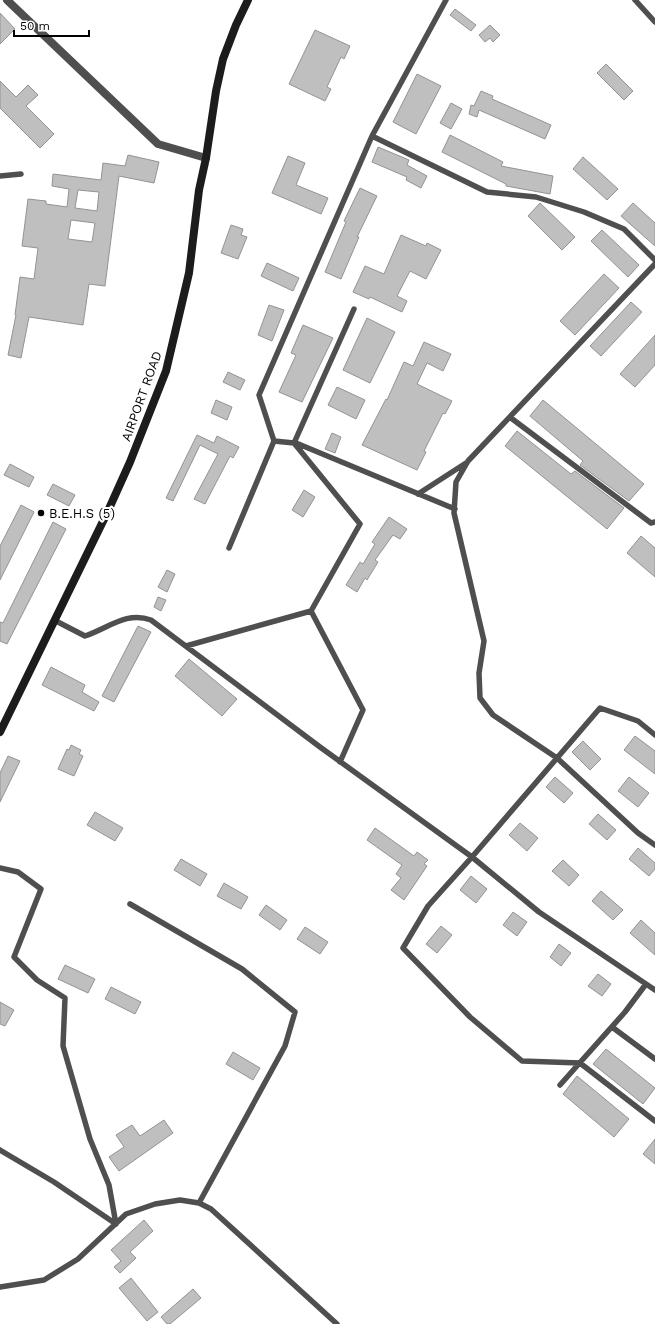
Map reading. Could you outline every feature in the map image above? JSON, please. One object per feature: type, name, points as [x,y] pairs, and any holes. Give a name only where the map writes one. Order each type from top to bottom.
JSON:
[{"type":"main road","name":"AIRPORT ROAD","points":[[0,732],[111,504],[130,462],[166,371],[189,273],[199,190],[206,158],[216,91],[223,60],[236,25],[248,0]]},
{"type":"street","points":[[6,0],[158,144],[206,158]]},
{"type":"lane","points":[[229,548],[274,441],[259,395],[372,136],[446,0]]},
{"type":"lane","points":[[635,0],[655,22]]},
{"type":"lane","points":[[372,136],[487,192],[536,197],[584,212],[624,229],[655,260]]},
{"type":"lane","points":[[0,176],[21,174]]},
{"type":"lane","points":[[418,494],[468,461],[511,418],[655,264]]},
{"type":"lane","points":[[294,443],[354,309]]},
{"type":"lane","points":[[511,418],[651,523],[655,522]]},
{"type":"lane","points":[[274,441],[294,443],[454,509]]},
{"type":"lane","points":[[186,646],[311,611],[360,524],[294,443]]},
{"type":"lane","points":[[468,461],[456,482],[454,509],[484,641],[479,673],[480,698],[493,715],[557,758],[638,833],[655,845]]},
{"type":"lane","points":[[311,611],[363,710],[340,762]]},
{"type":"lane","points":[[54,620],[85,636],[129,617],[140,616],[151,620],[340,762],[472,858],[539,912],[655,990]]},
{"type":"lane","points":[[655,735],[638,721],[600,708],[472,858],[428,906],[403,948],[470,1017],[522,1061],[580,1063],[655,1121]]},
{"type":"lane","points":[[0,868],[18,872],[41,889],[14,956],[37,980],[65,998],[63,1046],[90,1140],[109,1186],[116,1224]]},
{"type":"lane","points":[[130,904],[242,969],[294,1012],[285,1046],[199,1203]]},
{"type":"lane","points":[[560,1085],[612,1027],[646,984]]},
{"type":"lane","points":[[612,1027],[655,1059]]},
{"type":"lane","points":[[0,1150],[54,1182],[116,1224]]},
{"type":"lane","points":[[0,1287],[44,1280],[78,1259],[126,1214],[155,1204],[180,1200],[199,1203],[211,1209],[337,1324]]},
{"type":"building","points":[[455,9],[476,25],[471,31],[450,15]]},
{"type":"building","points":[[0,13],[15,29],[0,44]]},
{"type":"building","points":[[490,25],[500,35],[493,42],[490,38],[485,42],[479,35]]},
{"type":"building","points":[[315,30],[350,46],[344,59],[341,57],[327,87],[331,89],[325,101],[289,84]]},
{"type":"building","points":[[606,64],[633,91],[624,100],[597,73]]},
{"type":"building","points":[[417,74],[441,86],[416,134],[393,122]]},
{"type":"building","points":[[0,81],[16,97],[28,85],[38,95],[26,106],[54,134],[40,148],[0,108]]},
{"type":"building","points":[[481,91],[493,96],[492,99],[551,125],[545,139],[479,110],[477,117],[469,114],[471,105],[474,106]]},
{"type":"building","points":[[451,103],[462,109],[451,129],[440,123]]},
{"type":"building","points":[[450,135],[503,162],[501,166],[553,176],[550,194],[506,186],[506,184],[442,152]]},
{"type":"building","points":[[378,147],[409,160],[407,165],[427,176],[421,188],[406,180],[407,177],[372,162]]},
{"type":"building","points":[[128,155],[159,162],[154,183],[119,176],[105,286],[89,284],[83,325],[29,317],[21,358],[8,355],[16,315],[20,277],[34,279],[38,248],[22,246],[28,199],[46,201],[46,204],[67,207],[69,189],[52,186],[53,174],[101,180],[103,163],[125,166]],"holes":[[[78,190],[99,192],[97,211],[75,208]],[[71,220],[95,223],[92,242],[68,239]]]},
{"type":"building","points":[[288,156],[305,163],[296,185],[328,198],[321,214],[272,193]]},
{"type":"building","points":[[583,157],[618,189],[607,200],[573,169]]},
{"type":"building","points":[[360,188],[377,196],[357,237],[359,237],[341,279],[325,272],[346,222],[344,221]]},
{"type":"building","points":[[540,203],[575,237],[562,250],[528,216]]},
{"type":"building","points":[[633,203],[655,223],[655,246],[621,216]]},
{"type":"building","points":[[231,225],[243,229],[241,235],[247,237],[238,259],[221,253]]},
{"type":"building","points":[[602,230],[639,265],[628,277],[591,241]]},
{"type":"building","points":[[401,235],[426,246],[427,243],[441,250],[426,279],[410,271],[397,296],[407,301],[402,312],[370,297],[369,299],[353,292],[365,266],[384,274]]},
{"type":"building","points":[[267,263],[299,278],[293,291],[261,276]]},
{"type":"building","points":[[604,274],[619,288],[575,335],[560,321]]},
{"type":"building","points":[[631,302],[642,312],[601,356],[590,346]]},
{"type":"building","points":[[269,305],[284,310],[272,341],[258,335]]},
{"type":"building","points":[[367,318],[395,332],[370,383],[343,370]]},
{"type":"building","points":[[303,325],[333,338],[302,402],[279,392],[296,355],[291,353]]},
{"type":"building","points":[[655,335],[655,365],[635,387],[620,374]]},
{"type":"building","points":[[424,342],[451,354],[443,371],[427,363],[417,384],[452,401],[445,414],[443,413],[424,451],[426,452],[417,470],[362,445],[386,399],[387,400],[404,362],[413,366]]},
{"type":"building","points":[[228,372],[245,380],[240,390],[223,382]]},
{"type":"building","points":[[337,387],[365,400],[356,419],[328,405]]},
{"type":"building","points":[[216,400],[232,407],[227,420],[211,413]]},
{"type":"building","points":[[543,400],[644,484],[629,501],[580,465],[583,461],[530,416]]},
{"type":"building","points":[[517,431],[571,474],[575,471],[624,508],[607,529],[505,446]]},
{"type":"building","points":[[332,433],[341,437],[335,453],[325,449]]},
{"type":"building","points":[[197,435],[214,443],[217,436],[239,447],[233,458],[230,456],[205,504],[194,499],[218,454],[200,445],[173,501],[166,498]]},
{"type":"building","points":[[10,464],[34,477],[29,487],[4,475]]},
{"type":"building","points":[[53,484],[75,495],[69,506],[47,495]]},
{"type":"building","points":[[304,490],[315,497],[303,517],[292,510]]},
{"type":"building","points":[[21,505],[34,512],[0,580],[0,546]]},
{"type":"building","points":[[389,517],[407,529],[400,539],[393,535],[375,560],[378,562],[367,580],[365,578],[357,592],[346,585],[360,562],[363,564],[375,544],[372,542]]},
{"type":"building","points":[[53,522],[66,529],[7,644],[0,641],[0,622],[3,623]]},
{"type":"building","points":[[641,536],[655,548],[655,577],[627,553]]},
{"type":"building","points":[[167,570],[175,574],[167,592],[158,587]]},
{"type":"building","points":[[158,597],[166,600],[161,611],[154,607]]},
{"type":"building","points":[[138,626],[151,632],[114,702],[102,696]]},
{"type":"building","points":[[189,659],[237,699],[222,716],[175,676]]},
{"type":"building","points":[[51,667],[85,685],[82,692],[99,702],[94,711],[42,685]]},
{"type":"building","points":[[635,736],[655,751],[655,774],[624,750]]},
{"type":"building","points":[[583,741],[601,759],[590,770],[572,752]]},
{"type":"building","points":[[71,745],[81,750],[79,754],[83,756],[74,776],[58,769],[67,749],[69,750]]},
{"type":"building","points":[[8,756],[20,761],[0,802],[0,773]]},
{"type":"building","points":[[555,777],[573,793],[564,803],[546,787]]},
{"type":"building","points":[[629,777],[649,793],[638,807],[618,791]]},
{"type":"building","points":[[95,812],[123,828],[115,841],[87,825]]},
{"type":"building","points":[[598,814],[616,830],[607,840],[589,824]]},
{"type":"building","points":[[520,823],[538,838],[527,851],[509,835]]},
{"type":"building","points":[[375,828],[414,856],[417,852],[428,860],[424,864],[427,866],[404,900],[391,890],[401,878],[396,874],[402,865],[367,840]]},
{"type":"building","points":[[638,848],[655,863],[655,869],[649,876],[629,859]]},
{"type":"building","points":[[181,859],[207,874],[200,886],[174,870]]},
{"type":"building","points":[[563,860],[579,875],[569,886],[552,871]]},
{"type":"building","points":[[471,876],[487,889],[476,903],[460,890]]},
{"type":"building","points":[[224,883],[248,897],[241,909],[217,896]]},
{"type":"building","points":[[601,891],[623,910],[613,920],[592,901]]},
{"type":"building","points":[[266,905],[287,920],[280,930],[259,915]]},
{"type":"building","points":[[513,912],[527,922],[517,936],[503,925]]},
{"type":"building","points":[[641,920],[655,933],[655,955],[630,933]]},
{"type":"building","points":[[441,926],[452,935],[437,953],[426,944]]},
{"type":"building","points":[[305,927],[328,942],[320,954],[297,939]]},
{"type":"building","points":[[559,944],[571,953],[561,966],[550,957]]},
{"type":"building","points":[[65,965],[95,979],[88,993],[58,979]]},
{"type":"building","points":[[598,974],[611,984],[602,996],[588,986]]},
{"type":"building","points":[[111,987],[141,1002],[135,1014],[105,999]]},
{"type":"building","points":[[0,1002],[14,1010],[5,1026],[0,1024]]},
{"type":"building","points":[[606,1049],[655,1088],[643,1104],[593,1064]]},
{"type":"building","points":[[233,1052],[260,1068],[253,1080],[226,1064]]},
{"type":"building","points":[[577,1076],[629,1119],[614,1137],[563,1094]]},
{"type":"building","points":[[164,1120],[173,1133],[119,1171],[109,1157],[124,1147],[116,1135],[132,1125],[140,1136]]},
{"type":"building","points":[[655,1139],[655,1164],[643,1154]]},
{"type":"building","points":[[144,1220],[153,1231],[130,1252],[136,1258],[120,1273],[114,1267],[121,1261],[111,1250]]},
{"type":"building","points":[[131,1278],[158,1312],[147,1321],[119,1288]]},
{"type":"building","points":[[193,1289],[201,1298],[170,1324],[167,1324],[161,1317]]},
{"type":"place","name":"B.E.H.S (5)","points":[[41,513]]}]
